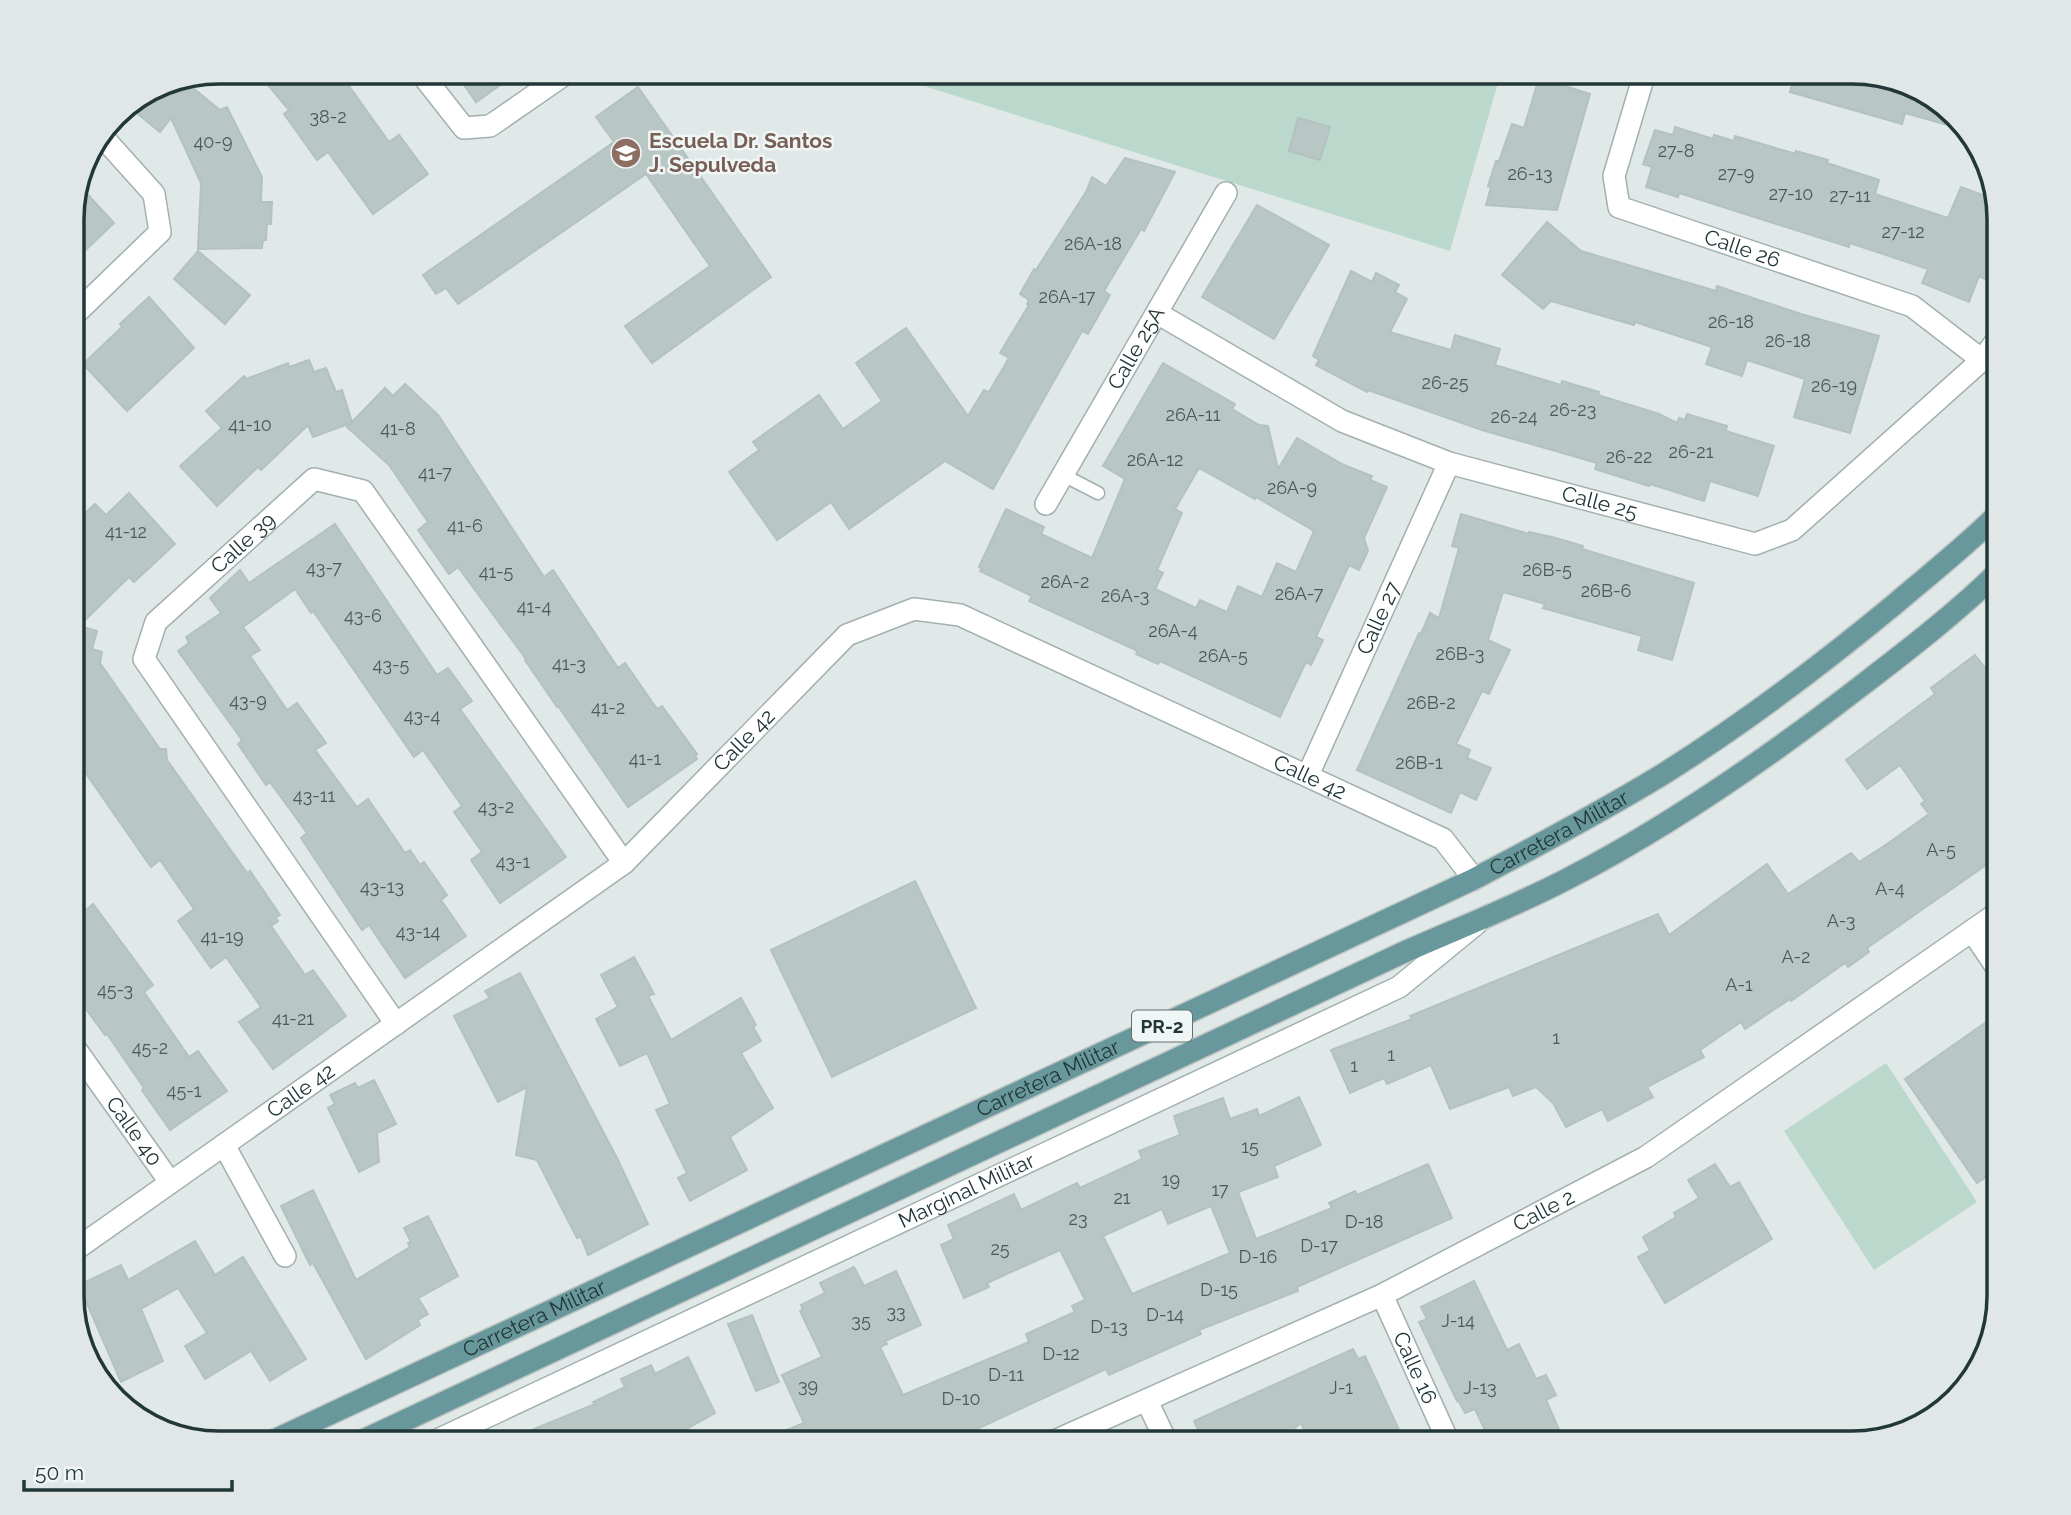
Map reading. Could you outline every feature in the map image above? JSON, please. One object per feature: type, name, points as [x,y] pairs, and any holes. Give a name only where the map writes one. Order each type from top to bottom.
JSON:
[{"type":"main road","name":"Carretera Militar","points":[[294,1431],[1474,879],[1579,824],[1662,775],[1833,655],[1987,523]]},
{"type":"main road","name":"Carretera Militar","points":[[383,1431],[1375,966],[1567,879],[1712,794],[1820,718],[1919,642],[1987,582]]},
{"type":"street","points":[[429,84],[464,128],[490,126],[551,84]]},
{"type":"street","name":"Calle 26","points":[[1641,84],[1614,176],[1619,207],[1912,306],[1982,360]]},
{"type":"street","points":[[84,305],[160,232],[154,194],[108,143]]},
{"type":"street","name":"Calle 25A","points":[[1046,504],[1226,193]]},
{"type":"street","name":"Calle 25","points":[[1157,313],[1342,421],[1450,463],[1755,544],[1791,530],[1987,353]]},
{"type":"street","name":"Calle 27","points":[[1308,775],[1450,463]]},
{"type":"street","name":"Calle 39","points":[[396,1024],[144,659],[156,622],[314,480],[363,491],[624,863]]},
{"type":"street","name":"Calle 42","points":[[84,1243],[624,863],[846,635],[914,609],[960,615],[1443,839],[1474,879]]},
{"type":"street","name":"Marginal Militar","points":[[456,1431],[1399,987],[1486,916]]},
{"type":"street","name":"Calle 2","points":[[1078,1431],[1382,1295],[1646,1157],[1987,920]]},
{"type":"street","points":[[1972,931],[1987,953]]},
{"type":"street","name":"Calle 40","points":[[84,1061],[170,1182]]},
{"type":"street","points":[[225,1145],[285,1256]]},
{"type":"street","name":"Calle 16","points":[[1382,1295],[1443,1431]]},
{"type":"street","points":[[1147,1401],[1161,1431]]},
{"type":"lane","points":[[1063,475],[1098,493]]},
{"type":"green space","points":[[917,84],[1498,84],[1450,251]]},
{"type":"green space","points":[[1886,1063],[1977,1202],[1874,1270],[1784,1131]]},
{"type":"building","points":[[267,84],[348,84],[389,142],[399,135],[428,174],[373,214],[328,152],[317,160],[284,114],[289,110]]},
{"type":"building","points":[[463,84],[502,84],[476,102]]},
{"type":"building","points":[[1537,84],[1558,84],[1590,94],[1557,210],[1486,205],[1491,187],[1488,186],[1496,161],[1499,161],[1512,124],[1524,128]]},
{"type":"building","points":[[1792,84],[1870,85],[1896,91],[1920,102],[1950,126],[1905,113],[1902,124],[1790,92]]},
{"type":"building","points":[[192,87],[220,110],[227,107],[262,177],[261,202],[272,202],[271,224],[267,224],[266,240],[263,240],[262,248],[198,249],[201,183],[171,118],[160,132],[136,113],[175,91]]},
{"type":"building","points":[[638,87],[771,277],[652,363],[625,326],[710,266],[646,174],[458,304],[446,288],[436,294],[423,275],[614,142],[596,117]]},
{"type":"building","points":[[1298,118],[1330,127],[1320,160],[1289,151]]},
{"type":"building","points":[[1675,127],[1713,139],[1714,135],[1734,141],[1735,136],[1796,154],[1796,151],[1828,160],[1827,163],[1879,180],[1875,194],[1948,218],[1961,187],[1985,196],[1987,280],[1979,276],[1969,302],[1922,283],[1928,269],[1679,193],[1678,197],[1646,187],[1652,167],[1643,164],[1655,130],[1673,135]]},
{"type":"building","points":[[1125,158],[1175,172],[1144,231],[1141,229],[1104,291],[1110,295],[1088,334],[1082,331],[993,489],[945,461],[849,529],[831,502],[777,540],[729,472],[759,450],[753,442],[819,395],[843,429],[882,401],[856,363],[906,328],[968,416],[984,390],[989,392],[1009,358],[1000,353],[1029,305],[1029,300],[1020,294],[1034,269],[1036,270],[1086,192],[1092,177],[1106,186]]},
{"type":"building","points":[[87,193],[114,223],[84,252]]},
{"type":"building","points":[[1257,205],[1329,245],[1274,339],[1202,297]]},
{"type":"building","points":[[1547,222],[1581,251],[1716,291],[1717,286],[1879,336],[1850,433],[1794,417],[1805,379],[1747,360],[1742,376],[1706,364],[1712,347],[1635,322],[1634,325],[1551,301],[1543,309],[1502,275]]},
{"type":"building","points":[[198,251],[250,295],[225,324],[174,279]]},
{"type":"building","points":[[1351,271],[1372,282],[1376,273],[1399,285],[1395,292],[1407,299],[1390,332],[1451,350],[1455,335],[1500,349],[1495,365],[1561,385],[1562,381],[1599,392],[1598,395],[1659,414],[1677,423],[1679,418],[1685,420],[1687,414],[1727,426],[1726,431],[1774,446],[1758,496],[1710,481],[1704,501],[1650,484],[1649,486],[1595,469],[1597,463],[1482,430],[1368,390],[1367,392],[1316,365],[1319,360],[1313,356]]},
{"type":"building","points":[[149,297],[194,348],[127,411],[84,365],[122,327],[120,324]]},
{"type":"building","points":[[309,360],[314,372],[326,368],[336,392],[342,390],[352,422],[385,388],[393,396],[405,384],[438,415],[544,577],[553,570],[618,668],[625,663],[657,709],[662,706],[697,754],[697,759],[628,807],[526,659],[458,567],[449,574],[418,530],[428,522],[389,465],[347,427],[351,423],[313,437],[308,425],[261,470],[258,467],[217,506],[180,466],[222,428],[206,411],[244,376],[246,379],[288,363],[289,367]]},
{"type":"building","points":[[1163,363],[1235,404],[1232,409],[1259,425],[1268,426],[1278,469],[1297,438],[1344,465],[1372,476],[1370,480],[1387,487],[1364,538],[1368,551],[1359,570],[1349,565],[1316,637],[1323,640],[1311,665],[1306,662],[1280,717],[1160,661],[1158,664],[1136,654],[1138,651],[1029,601],[1032,596],[980,571],[982,569],[979,567],[1006,509],[1044,527],[1041,534],[1092,558],[1125,479],[1103,466]],"holes":[[[1199,468],[1255,499],[1256,497],[1314,531],[1296,572],[1277,563],[1262,597],[1238,586],[1227,612],[1200,600],[1196,608],[1155,589],[1163,573],[1157,570],[1182,513],[1175,509]]]},
{"type":"building","points":[[129,493],[175,544],[134,582],[129,577],[84,621],[84,514],[95,504],[106,515]]},
{"type":"building","points":[[1461,514],[1583,546],[1582,549],[1694,583],[1672,660],[1638,650],[1642,636],[1543,608],[1545,604],[1503,592],[1488,640],[1510,650],[1489,694],[1482,691],[1456,744],[1470,750],[1467,758],[1491,768],[1476,800],[1460,792],[1451,813],[1357,770],[1419,633],[1421,634],[1430,613],[1439,618],[1459,548],[1452,546]]},
{"type":"building","points":[[335,524],[437,675],[448,668],[472,701],[460,709],[566,857],[500,903],[471,860],[482,852],[454,812],[462,806],[423,750],[414,757],[295,589],[243,627],[260,650],[250,656],[287,710],[297,703],[326,743],[315,750],[357,807],[368,799],[405,853],[410,850],[420,865],[424,862],[447,895],[441,900],[466,936],[405,978],[369,925],[362,930],[301,838],[307,833],[270,782],[266,785],[238,744],[242,740],[178,651],[189,643],[186,637],[221,613],[210,598],[240,570],[249,583]]},
{"type":"building","points":[[84,627],[97,631],[92,649],[102,652],[100,663],[160,749],[166,749],[167,760],[280,915],[275,918],[278,921],[271,926],[305,975],[313,970],[346,1016],[273,1069],[239,1022],[261,1007],[226,957],[211,968],[178,921],[194,909],[160,860],[151,867],[85,772],[88,769],[84,764]]},
{"type":"building","points":[[1975,655],[1987,670],[1987,864],[1867,948],[1869,952],[1848,967],[1845,963],[1745,1029],[1741,1022],[1700,1050],[1704,1057],[1647,1087],[1653,1097],[1608,1121],[1602,1109],[1566,1127],[1553,1103],[1536,1087],[1513,1096],[1509,1087],[1450,1109],[1431,1065],[1387,1084],[1384,1078],[1350,1093],[1331,1050],[1412,1019],[1410,1016],[1658,914],[1669,935],[1767,864],[1788,894],[1851,853],[1859,862],[1887,844],[1929,814],[1921,804],[1925,801],[1900,765],[1867,789],[1846,760],[1935,694],[1931,688]]},
{"type":"building","points":[[915,881],[976,1008],[832,1077],[771,950]]},
{"type":"building","points":[[93,904],[153,985],[144,992],[189,1057],[198,1051],[227,1091],[170,1130],[142,1090],[144,1088],[107,1034],[105,1035],[84,1006],[84,907],[86,910]]},
{"type":"building","points":[[634,957],[654,994],[648,996],[671,1040],[741,998],[756,1025],[753,1027],[761,1041],[741,1053],[773,1108],[730,1137],[747,1170],[690,1201],[678,1178],[687,1173],[656,1110],[670,1104],[647,1053],[620,1066],[596,1019],[618,1007],[601,975]]},
{"type":"building","points":[[520,973],[618,1160],[648,1224],[588,1255],[581,1237],[577,1238],[537,1160],[516,1155],[527,1087],[498,1102],[454,1016],[490,998],[485,991]]},
{"type":"building","points":[[1985,1023],[1987,1176],[1977,1183],[1905,1079]]},
{"type":"building","points":[[374,1080],[396,1124],[377,1133],[379,1162],[359,1172],[328,1108],[335,1104],[330,1095],[355,1083],[358,1088]]},
{"type":"building","points":[[1299,1097],[1321,1145],[1274,1166],[1278,1177],[1238,1192],[1256,1239],[1332,1208],[1329,1203],[1355,1191],[1357,1195],[1428,1164],[1452,1218],[1297,1287],[1298,1291],[1199,1330],[1201,1334],[1109,1375],[1106,1369],[973,1431],[784,1431],[804,1423],[782,1375],[822,1357],[800,1311],[803,1310],[801,1305],[825,1293],[820,1283],[854,1267],[864,1286],[896,1271],[921,1325],[885,1341],[887,1344],[880,1347],[903,1395],[1029,1342],[1026,1334],[1075,1312],[1072,1306],[1085,1300],[1060,1250],[987,1283],[989,1287],[964,1298],[941,1245],[954,1239],[948,1225],[1014,1194],[1021,1210],[1077,1183],[1080,1188],[1142,1159],[1139,1151],[1180,1135],[1174,1116],[1223,1098],[1230,1119],[1257,1109],[1259,1116]],"holes":[[[1211,1206],[1230,1253],[1132,1294],[1103,1236],[1162,1209],[1168,1224]]]},
{"type":"building","points":[[1715,1164],[1730,1187],[1739,1182],[1772,1239],[1665,1303],[1638,1257],[1650,1250],[1643,1237],[1676,1217],[1674,1213],[1699,1198],[1688,1180]]},
{"type":"building","points":[[313,1190],[356,1280],[410,1247],[408,1243],[411,1242],[404,1228],[428,1216],[458,1276],[418,1298],[428,1314],[418,1320],[420,1325],[366,1359],[313,1263],[310,1265],[281,1206]]},
{"type":"building","points":[[195,1241],[215,1275],[243,1257],[306,1359],[270,1381],[251,1351],[205,1379],[185,1346],[207,1333],[178,1288],[141,1309],[163,1361],[121,1382],[84,1297],[84,1283],[121,1265],[128,1280]]},
{"type":"building","points":[[1474,1281],[1507,1350],[1519,1344],[1536,1379],[1546,1375],[1556,1395],[1546,1400],[1560,1431],[1485,1431],[1475,1409],[1465,1413],[1419,1322],[1427,1319],[1421,1307]]},
{"type":"building","points":[[752,1315],[779,1382],[756,1391],[728,1324]]},
{"type":"building","points":[[1353,1349],[1358,1359],[1365,1356],[1399,1431],[1305,1431],[1301,1423],[1289,1431],[1199,1431],[1194,1421]]},
{"type":"building","points":[[688,1357],[715,1413],[683,1431],[529,1431],[595,1404],[593,1402],[625,1387],[621,1379],[651,1365],[655,1374]]},
{"type":"place","name":"Escuela Dr. Santos J. Sepulveda","points":[[626,153]]}]
